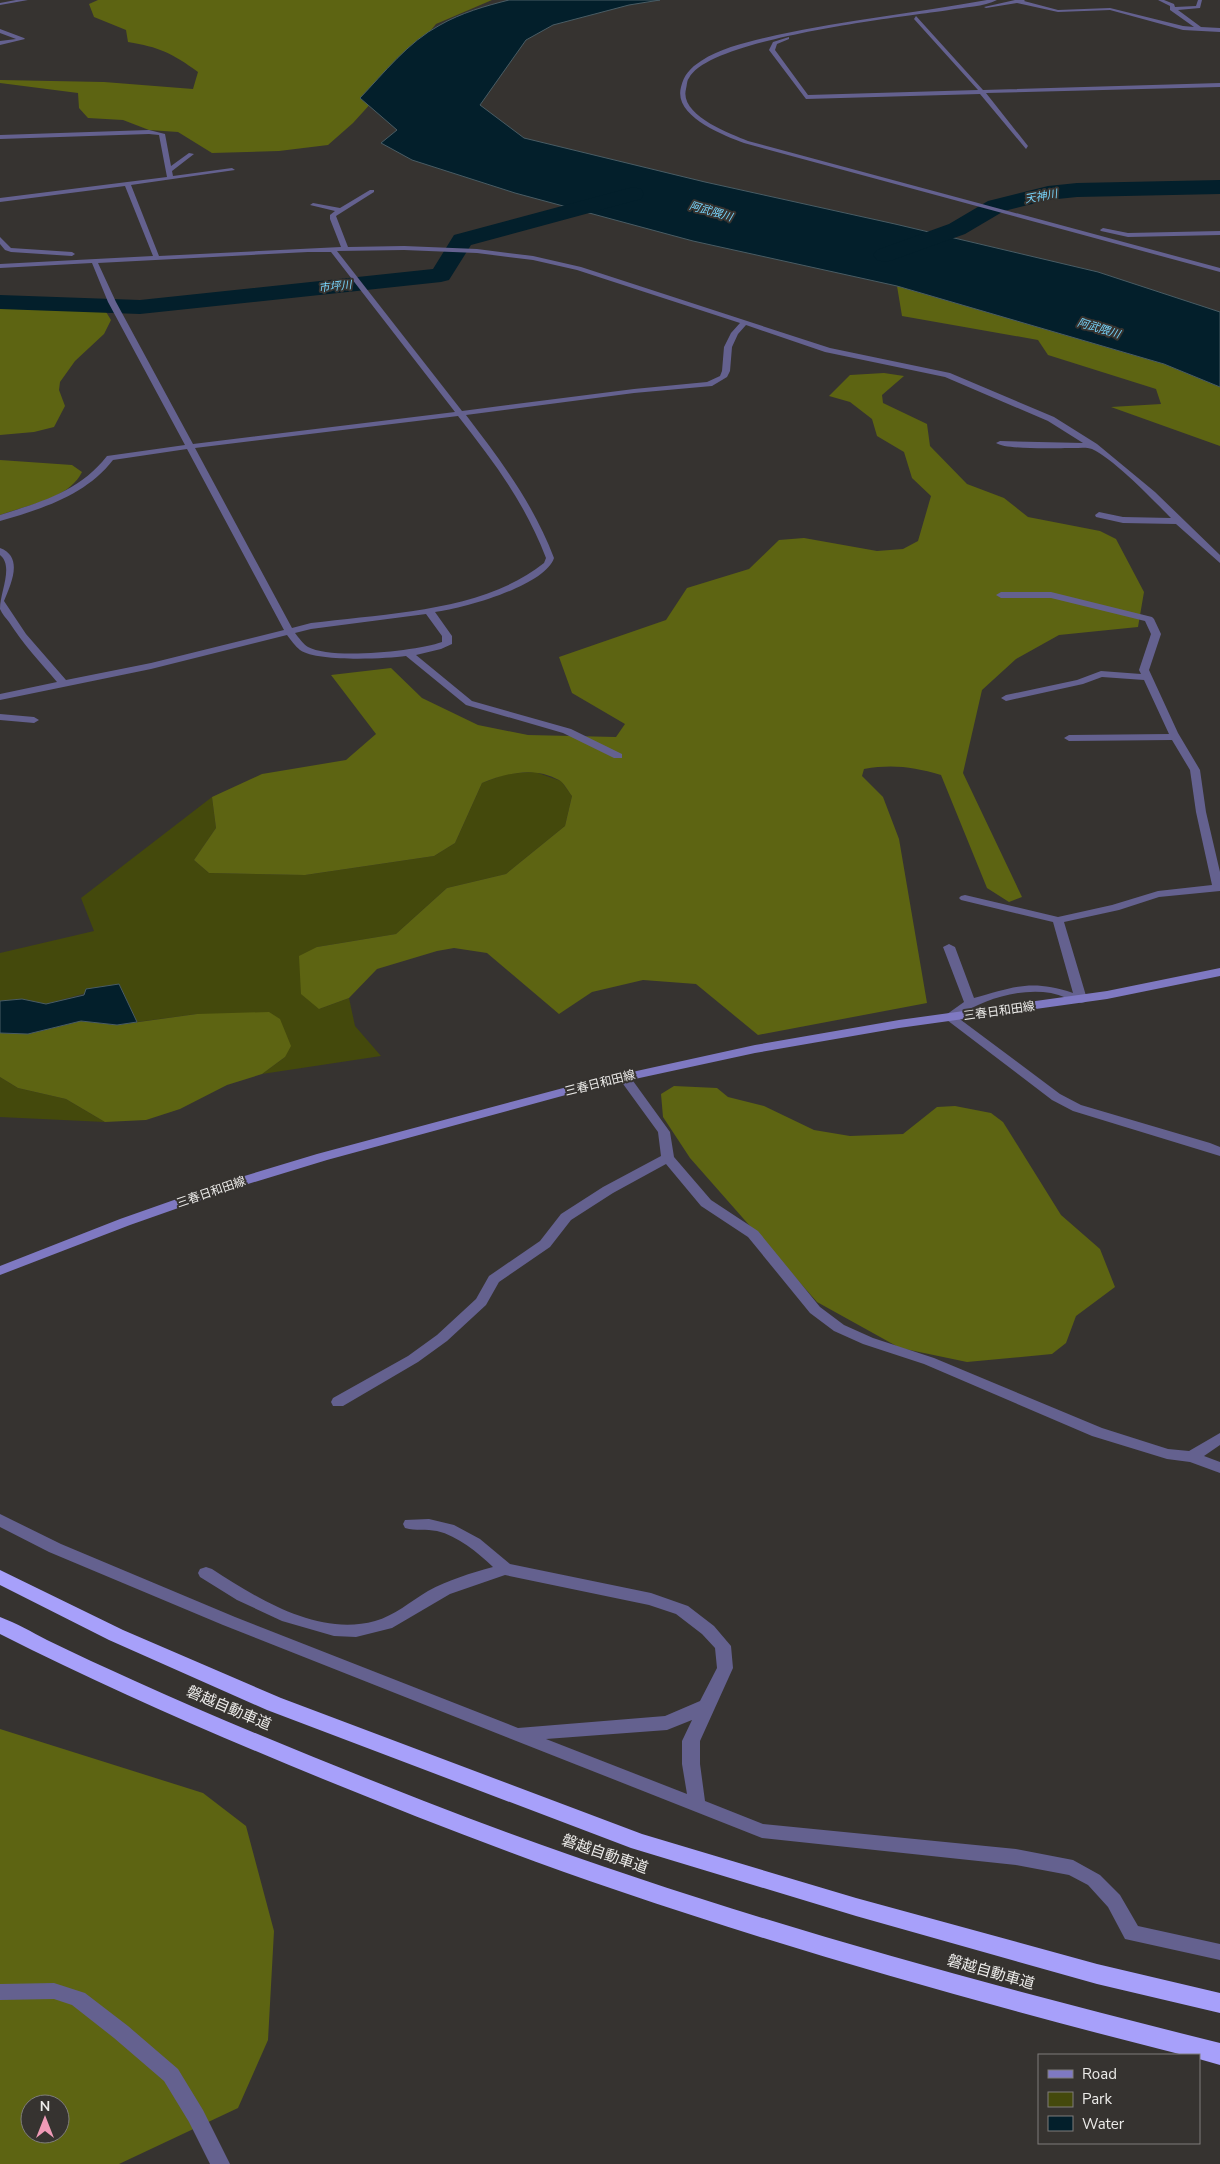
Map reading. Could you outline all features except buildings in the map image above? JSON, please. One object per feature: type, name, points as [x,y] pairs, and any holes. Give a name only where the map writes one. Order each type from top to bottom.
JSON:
[{"type":"highway","name":"磐越自動車道","points":[[0,1577],[116,1635],[274,1704],[639,1842],[856,1908],[1097,1974],[1220,2003]]},
{"type":"highway","name":"磐越自動車道","points":[[0,1625],[84,1668],[241,1737],[451,1821],[619,1882],[841,1952],[1088,2022],[1220,2054]]},
{"type":"main road","name":"三春日和田線","points":[[0,1271],[125,1222],[233,1184],[322,1157],[624,1077],[755,1048],[899,1024],[1081,999],[1220,972]]},
{"type":"street","points":[[0,4],[26,0]]},
{"type":"street","points":[[994,0],[760,40],[725,52],[690,72],[684,80],[682,88],[683,98],[691,110],[704,122],[746,142],[1220,270]]},
{"type":"street","points":[[1160,0],[1172,5],[1172,8],[1199,28]]},
{"type":"street","points":[[1172,8],[1198,7],[1200,0]]},
{"type":"street","points":[[823,35],[1020,1],[1058,11],[1110,9],[1178,26],[1220,30]]},
{"type":"street","points":[[916,18],[982,92],[1026,147]]},
{"type":"street","points":[[818,29],[775,43],[772,50],[806,97],[1220,85]]},
{"type":"street","points":[[0,31],[22,39],[0,43]]},
{"type":"street","points":[[775,43],[798,39]]},
{"type":"street","points":[[0,137],[149,132],[162,134],[170,178]]},
{"type":"street","points":[[169,170],[191,154]]},
{"type":"street","points":[[0,200],[232,170]]},
{"type":"street","points":[[127,184],[157,258]]},
{"type":"street","points":[[345,249],[333,215],[372,192]]},
{"type":"street","points":[[313,205],[341,210]]},
{"type":"street","points":[[1030,218],[1043,217],[1128,235],[1220,233]]},
{"type":"street","points":[[0,240],[7,249],[11,250],[72,254]]},
{"type":"street","points":[[64,246],[72,254]]},
{"type":"street","points":[[0,697],[152,666],[338,622],[430,612],[474,602],[512,587],[545,568],[550,558],[540,532],[527,506],[496,458],[332,249]]},
{"type":"street","points":[[0,266],[332,249],[445,249],[534,258],[594,272],[828,350],[947,375],[1051,419],[1094,446],[1152,494],[1220,560]]},
{"type":"street","points":[[71,262],[72,254]]},
{"type":"street","points":[[94,261],[112,302],[290,632],[306,650],[319,653],[408,654],[447,644],[447,636],[430,612]]},
{"type":"street","points":[[0,518],[56,500],[73,491],[100,470],[110,458],[122,454],[634,391],[709,384],[723,377],[726,371],[728,346],[735,333],[745,322]]},
{"type":"street","points":[[1000,443],[1021,446],[1094,446]]},
{"type":"street","points":[[1098,515],[1123,520],[1178,521]]},
{"type":"street","points":[[0,551],[9,558],[11,566],[0,601],[23,636],[64,684]]},
{"type":"street","points":[[965,898],[1058,920],[1115,908],[1158,894],[1219,888],[1201,812],[1195,770],[1176,737],[1144,670],[1156,634],[1149,619],[1051,595],[1001,595]]},
{"type":"street","points":[[408,654],[469,703],[567,731],[618,756]]},
{"type":"street","points":[[1006,698],[1080,682],[1101,674],[1147,677]]},
{"type":"street","points":[[0,717],[34,720]]},
{"type":"street","points":[[1069,738],[1176,737]]},
{"type":"street","points":[[1058,920],[1081,999]]},
{"type":"street","points":[[950,947],[970,1003]]},
{"type":"street","points":[[1081,999],[1053,990],[1024,988],[970,1003],[949,1017],[1056,1097],[1077,1108],[1220,1152]]},
{"type":"street","points":[[624,1077],[664,1132],[668,1158],[706,1203],[753,1234],[815,1310],[839,1328],[868,1341],[929,1361],[1097,1432],[1168,1454],[1192,1457],[1220,1468]]},
{"type":"street","points":[[338,1402],[413,1358],[442,1338],[481,1302],[494,1279],[545,1244],[566,1218],[608,1190],[668,1158]]},
{"type":"street","points":[[1192,1457],[1220,1438]]},
{"type":"street","points":[[0,1520],[55,1548],[229,1621],[762,1831],[1016,1857],[1073,1868],[1094,1880],[1114,1901],[1132,1933],[1220,1952]]},
{"type":"street","points":[[410,1524],[438,1525],[462,1534],[505,1569]]},
{"type":"street","points":[[206,1573],[234,1592],[281,1613],[322,1628],[356,1631],[376,1627],[412,1610],[444,1590],[505,1569],[651,1599],[682,1610],[708,1630],[723,1646],[725,1668],[691,1741],[691,1764],[697,1804]]},
{"type":"street","points":[[516,1735],[667,1723],[706,1706]]},
{"type":"street","points":[[0,1992],[54,1991],[78,1999],[121,2032],[171,2076],[196,2116],[220,2164]]},
{"type":"green space","points":[[98,0],[492,0],[436,24],[373,101],[353,123],[328,145],[279,151],[212,153],[178,132],[149,130],[123,120],[88,118],[79,108],[78,93],[0,83],[0,80],[104,82],[193,89],[198,72],[165,52],[128,42],[126,30],[94,17],[89,4]]},
{"type":"green space","points":[[897,286],[1164,364],[1220,387],[1220,446],[1111,407],[1161,404],[1156,389],[1048,355],[1038,340],[902,316]]},
{"type":"green space","points":[[0,299],[100,302],[111,320],[104,334],[75,361],[60,382],[59,390],[65,406],[54,427],[34,432],[0,435]]},
{"type":"green space","points":[[884,373],[904,376],[882,395],[883,403],[927,424],[930,446],[967,484],[1004,498],[1028,517],[1100,531],[1116,539],[1144,592],[1138,627],[1059,635],[1016,659],[982,690],[963,773],[1022,897],[1009,902],[987,888],[941,775],[903,767],[864,769],[862,776],[883,797],[899,839],[927,1003],[758,1035],[696,984],[643,980],[592,992],[559,1014],[487,953],[454,948],[437,951],[377,969],[349,998],[319,1009],[301,994],[299,956],[317,947],[396,934],[447,888],[506,874],[565,826],[572,796],[561,781],[540,773],[520,772],[501,776],[482,783],[455,843],[434,856],[305,875],[209,873],[194,860],[216,828],[212,797],[262,774],[346,760],[376,734],[331,675],[391,668],[422,698],[478,725],[528,735],[616,737],[625,724],[572,693],[559,657],[666,620],[687,588],[749,569],[779,540],[804,538],[877,551],[903,549],[918,541],[931,496],[912,478],[904,452],[877,436],[872,419],[850,402],[829,396],[850,375]]},
{"type":"green space","points":[[0,460],[72,465],[82,472],[68,489],[57,495],[0,515]]},
{"type":"green space","points":[[535,772],[561,781],[572,796],[565,826],[506,874],[447,888],[396,934],[317,947],[319,1009],[349,998],[355,1026],[381,1056],[262,1074],[285,1057],[197,1014],[137,1022],[119,984],[46,1004],[22,999],[0,1001],[0,953],[94,931],[81,898],[212,797],[216,828],[194,860],[209,873],[305,875],[434,856],[455,843],[482,783],[506,774]]},
{"type":"green space","points":[[269,1012],[280,1019],[291,1046],[285,1057],[262,1074],[227,1085],[180,1109],[146,1120],[105,1122],[66,1099],[18,1088],[0,1077],[0,1033],[28,1034],[81,1021],[117,1025],[197,1014]]},
{"type":"green space","points":[[0,1077],[18,1088],[66,1099],[105,1122],[0,1117]]},
{"type":"green space","points":[[674,1086],[717,1088],[728,1097],[764,1106],[814,1130],[850,1136],[903,1134],[937,1107],[955,1106],[991,1113],[1003,1122],[1061,1215],[1100,1249],[1115,1287],[1076,1316],[1066,1343],[1052,1354],[967,1362],[900,1348],[817,1302],[690,1158],[663,1117],[661,1094]]},
{"type":"green space","points":[[0,1729],[203,1793],[246,1826],[274,1931],[268,2040],[238,2108],[119,2164],[0,2164]]},
{"type":"water","name":"阿武隈川","points":[[509,0],[660,0],[629,5],[553,25],[526,40],[480,105],[524,138],[705,182],[1098,272],[1220,312],[1220,387],[1164,364],[897,286],[693,241],[515,193],[412,160],[381,143],[397,130],[360,98],[397,58],[428,32],[465,13]]},
{"type":"water","points":[[119,984],[137,1022],[117,1025],[81,1021],[28,1034],[0,1033],[0,1001],[22,999],[46,1004],[84,995],[86,989]]},
{"type":"waterway","name":"天神川","points":[[885,255],[957,229],[996,206],[1048,193],[1077,190],[1220,187]]},
{"type":"waterway","name":"市坪川","points":[[0,302],[140,307],[441,275],[462,240],[633,194]]}]
